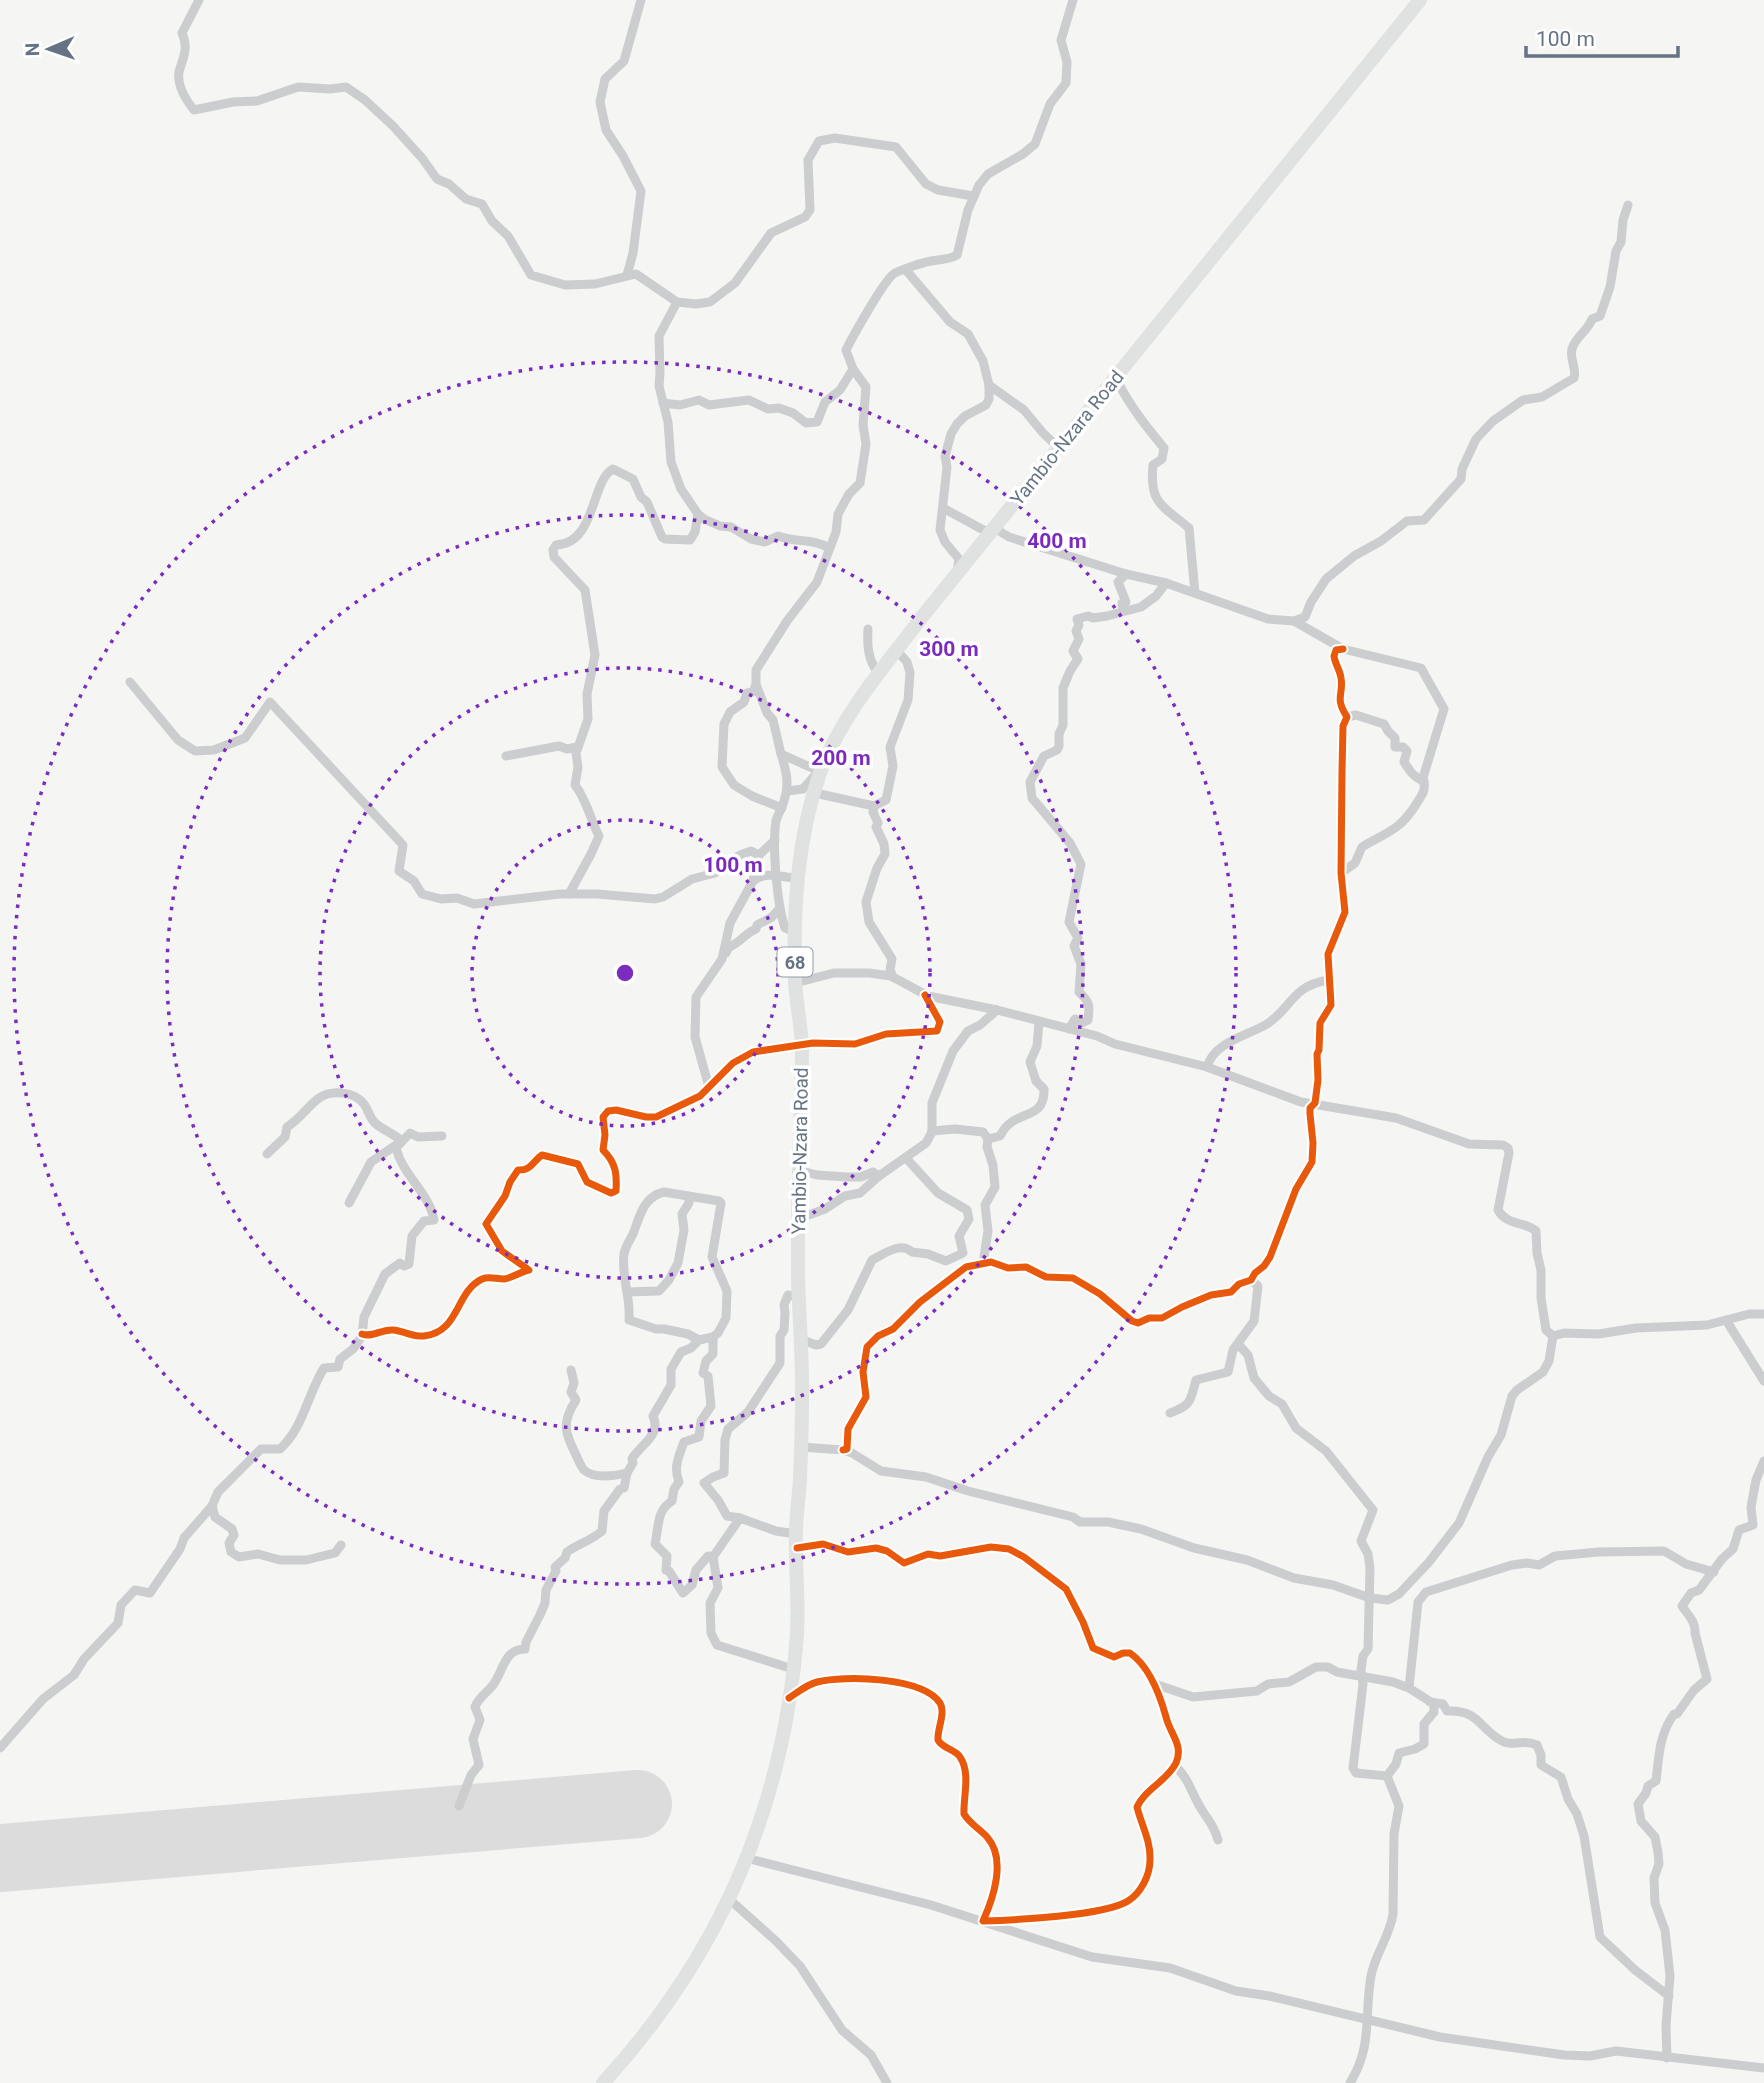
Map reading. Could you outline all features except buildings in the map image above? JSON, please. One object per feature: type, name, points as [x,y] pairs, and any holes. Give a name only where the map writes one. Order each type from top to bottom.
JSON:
[{"type":"main road","name":"Yambio-Nzara Road","points":[[603,2083],[674,1996],[716,1927],[746,1858],[768,1795],[789,1698],[799,1602],[796,1541],[803,1399],[798,1170],[802,1044],[795,983],[797,900],[800,858],[819,771],[838,734],[879,674],[991,531],[1420,0]]},
{"type":"street","points":[[199,0],[181,33],[186,42],[186,55],[178,76],[185,99],[194,110],[233,102],[257,101],[298,87],[346,88],[365,100],[393,126],[437,179],[449,184],[466,199],[482,204],[492,221],[508,236],[531,275],[565,285],[595,284],[635,274],[677,302],[710,302],[736,282],[771,233],[805,217],[810,210],[808,160],[819,141],[825,138],[896,147],[926,184],[938,190],[973,196]]},
{"type":"street","points":[[627,275],[633,253],[641,191],[606,130],[600,102],[605,79],[624,61],[641,0]]},
{"type":"street","points":[[782,808],[752,796],[734,785],[722,767],[724,724],[730,712],[744,702],[747,693],[753,692],[756,670],[787,621],[817,582],[836,532],[838,514],[849,494],[860,483],[866,444],[863,425],[866,387],[853,369],[846,350],[854,332],[891,275],[957,255],[973,196],[988,174],[1035,144],[1050,104],[1066,83],[1067,62],[1060,40],[1073,0]]},
{"type":"street","points":[[943,508],[991,531],[1126,574],[1166,583],[1268,619],[1294,621],[1306,617],[1311,602],[1326,579],[1354,556],[1408,521],[1424,520],[1437,507],[1461,479],[1462,469],[1476,439],[1498,416],[1523,400],[1542,397],[1574,378],[1576,369],[1571,355],[1572,348],[1589,327],[1591,319],[1603,312],[1628,205]]},
{"type":"street","points":[[906,270],[950,322],[968,334],[983,361],[989,385],[986,405],[965,416],[951,434],[945,456],[947,467],[940,530],[945,542],[959,559],[957,574]]},
{"type":"street","points":[[677,302],[659,336],[659,386],[668,422],[671,462],[681,489],[698,514],[720,526],[731,527],[751,539],[765,542],[778,536],[792,541],[817,540],[829,548]]},
{"type":"street","points":[[663,403],[680,405],[699,400],[709,405],[749,400],[768,409],[779,408],[793,413],[806,423],[817,422],[825,402],[841,390],[853,369]]},
{"type":"street","points":[[1116,377],[1140,419],[1164,448],[1162,459],[1153,465],[1153,489],[1164,510],[1189,528],[1195,593]]},
{"type":"street","points":[[989,385],[1024,410],[1059,448]]},
{"type":"street","points":[[569,894],[599,836],[591,821],[587,804],[575,785],[577,747],[589,712],[587,694],[595,655],[585,590],[557,560],[553,550],[556,545],[564,545],[577,535],[590,515],[604,476],[613,469],[633,479],[665,539],[690,540],[695,533],[698,514]]},
{"type":"street","points":[[1123,610],[1122,603],[1126,602],[1118,582],[1126,574]]},
{"type":"street","points":[[1069,1029],[1075,1019],[1082,1023],[1088,1020],[1091,1007],[1079,992],[1081,964],[1074,946],[1077,938],[1069,922],[1081,864],[1070,843],[1032,798],[1030,782],[1044,757],[1059,746],[1059,734],[1063,725],[1063,688],[1078,659],[1073,651],[1079,639],[1076,631],[1079,625],[1077,619],[1107,616],[1141,607],[1156,596],[1166,583]]},
{"type":"street","points":[[1294,621],[1343,649],[1421,668],[1444,709],[1422,780]]},
{"type":"street","points":[[868,629],[867,645],[874,668],[879,674]]},
{"type":"street","points":[[843,1450],[847,1449],[848,1429],[866,1396],[863,1366],[865,1351],[870,1343],[893,1329],[915,1306],[956,1273],[972,1265],[991,1262],[1008,1268],[1026,1267],[1046,1277],[1067,1276],[1076,1279],[1138,1323],[1149,1318],[1163,1318],[1211,1295],[1231,1292],[1239,1284],[1251,1280],[1270,1257],[1296,1189],[1312,1162],[1310,1114],[1315,1102],[1318,1080],[1320,1023],[1331,1005],[1328,954],[1345,912],[1341,873],[1342,729],[1347,717],[1340,703],[1342,678],[1334,659],[1336,650],[1343,649]]},
{"type":"street","points":[[815,793],[874,806],[886,800],[893,766],[890,747],[908,699],[910,673],[907,662],[897,651]]},
{"type":"street","points":[[130,682],[178,740],[195,751],[214,750],[245,738],[270,702],[403,845],[399,871],[414,881],[422,894],[441,899],[457,898],[474,904],[569,894],[656,899],[692,879],[715,873],[740,855],[751,851],[759,855]]},
{"type":"street","points":[[756,684],[767,713],[774,720],[788,777],[787,791],[776,824],[775,841],[780,906],[785,928],[796,933]]},
{"type":"street","points":[[1341,873],[1355,863],[1363,847],[1387,836],[1403,823],[1424,794],[1426,784],[1417,779],[1410,770],[1404,761],[1407,751],[1403,747],[1395,747],[1395,738],[1384,724],[1356,715],[1347,717]]},
{"type":"street","points":[[506,756],[559,746],[567,749],[577,747]]},
{"type":"street","points":[[781,754],[819,771],[808,786],[787,791]]},
{"type":"street","points":[[874,806],[873,813],[878,823],[876,827],[885,853],[866,902],[869,922],[892,959],[890,970],[893,977]]},
{"type":"street","points":[[722,960],[730,923],[753,881],[759,855],[775,841]]},
{"type":"street","points":[[753,881],[761,876],[777,874],[786,878],[798,878]]},
{"type":"street","points":[[709,1087],[695,1037],[696,997],[729,947],[739,943],[745,934],[772,917],[780,906],[797,900]]},
{"type":"street","points":[[795,983],[834,973],[869,973],[893,977],[925,995],[997,1010],[1097,1036],[1115,1044],[1207,1067],[1312,1104],[1396,1118],[1465,1143],[1497,1144],[1508,1148],[1510,1153],[1504,1171],[1498,1210],[1508,1221],[1532,1227],[1536,1231],[1546,1330],[1553,1336]]},
{"type":"street","points":[[1207,1067],[1213,1053],[1272,1020],[1305,987],[1328,980]]},
{"type":"street","points":[[362,1334],[370,1337],[391,1330],[414,1336],[439,1332],[457,1315],[460,1301],[476,1283],[484,1278],[501,1279],[529,1270],[501,1250],[486,1224],[518,1170],[526,1171],[542,1155],[578,1164],[587,1182],[611,1193],[616,1191],[618,1175],[603,1150],[606,1135],[603,1117],[608,1111],[656,1117],[700,1096],[733,1063],[753,1052],[802,1044],[855,1044],[886,1034],[937,1031],[940,1022],[925,995]]},
{"type":"street","points":[[799,1219],[825,1209],[845,1196],[860,1193],[878,1176],[926,1143],[932,1132],[932,1103],[953,1051],[968,1031],[980,1025],[997,1010]]},
{"type":"street","points":[[988,1139],[1000,1136],[1011,1121],[1039,1109],[1043,1104],[1044,1089],[1036,1081],[1030,1062],[1037,1046],[1040,1023]]},
{"type":"street","points":[[267,1154],[285,1137],[287,1127],[321,1097],[333,1094],[354,1095],[365,1105],[369,1116],[377,1125],[402,1141]]},
{"type":"street","points":[[800,1339],[816,1345],[821,1344],[848,1310],[872,1260],[902,1246],[912,1252],[928,1254],[946,1261],[953,1256],[962,1255],[960,1233],[969,1219],[985,1205],[995,1187],[993,1165],[987,1147],[988,1139],[983,1132],[955,1129],[932,1132]]},
{"type":"street","points":[[0,1748],[43,1699],[74,1675],[84,1659],[97,1649],[118,1623],[121,1605],[135,1590],[149,1593],[180,1549],[184,1538],[212,1506],[218,1492],[261,1449],[280,1449],[292,1438],[324,1368],[338,1367],[340,1359],[353,1349],[362,1334],[364,1317],[385,1274],[400,1263],[404,1266],[409,1264],[412,1236],[424,1222],[434,1220],[429,1202],[419,1192],[411,1174],[402,1166],[396,1148],[410,1133],[418,1137],[442,1136]]},
{"type":"street","points":[[349,1203],[371,1163],[402,1141]]},
{"type":"street","points":[[906,1158],[938,1194],[957,1202],[967,1210],[969,1219]]},
{"type":"street","points":[[798,1170],[825,1176],[861,1177],[873,1172],[878,1176]]},
{"type":"street","points":[[699,1340],[688,1334],[656,1329],[629,1320],[630,1305],[624,1253],[642,1207],[656,1194],[664,1192],[721,1203],[712,1257],[727,1291],[726,1318],[713,1337],[713,1354],[706,1361],[703,1373],[708,1376],[711,1406],[701,1421],[699,1437],[684,1442],[679,1454],[675,1472],[678,1482],[672,1501],[657,1518],[655,1544],[667,1556],[666,1570],[683,1593],[692,1586],[696,1570],[708,1556],[713,1556]]},
{"type":"street","points":[[627,1292],[659,1291],[669,1280],[678,1264],[684,1230],[682,1214],[690,1203],[689,1197]]},
{"type":"street","points":[[983,1263],[988,1231],[985,1205]]},
{"type":"street","points":[[1170,1413],[1188,1405],[1196,1380],[1228,1372],[1233,1350],[1254,1321],[1258,1286],[1251,1280]]},
{"type":"street","points":[[799,1297],[788,1295],[784,1304],[780,1363],[748,1412],[728,1429],[724,1473],[713,1476],[704,1483],[727,1516],[776,1531],[796,1541],[823,1544],[848,1552],[876,1548],[887,1551],[904,1563],[928,1554],[940,1556],[991,1547],[1009,1549],[1024,1557],[1066,1590],[1093,1648],[1114,1657],[1130,1653],[1155,1684],[1178,1743],[1179,1752],[1175,1765],[1141,1799],[1137,1807],[1150,1850],[1150,1861],[1145,1881],[1130,1900],[1099,1911],[983,1921]]},
{"type":"street","points":[[1553,1336],[1564,1333],[1599,1334],[1636,1328],[1707,1325],[1749,1314],[1764,1314]]},
{"type":"street","points":[[1726,1320],[1764,1381]]},
{"type":"street","points":[[800,1447],[843,1450],[881,1471],[926,1477],[1080,1521],[1108,1522],[1142,1529],[1194,1548],[1247,1560],[1294,1578],[1333,1585],[1370,1598],[1388,1600],[1399,1594],[1429,1562],[1459,1523],[1488,1457],[1501,1435],[1512,1396],[1543,1372],[1549,1360],[1553,1336]]},
{"type":"street","points":[[459,1806],[471,1775],[479,1765],[473,1739],[480,1720],[475,1707],[479,1698],[494,1684],[503,1662],[516,1649],[525,1649],[545,1603],[555,1567],[562,1562],[567,1552],[602,1531],[604,1511],[620,1489],[624,1488],[635,1454],[643,1448],[654,1430],[656,1421],[653,1416],[671,1385],[673,1364],[683,1350],[691,1348],[699,1340],[713,1337]]},
{"type":"street","points":[[1238,1344],[1248,1355],[1254,1378],[1269,1396],[1282,1404],[1296,1428],[1326,1451],[1373,1508],[1373,1516],[1362,1541],[1369,1558],[1368,1649],[1363,1656],[1363,1684],[1353,1768],[1356,1773],[1387,1776]]},
{"type":"street","points":[[571,1370],[572,1392],[576,1400],[565,1427],[567,1438],[579,1461],[584,1470],[592,1473],[609,1476],[627,1473]]},
{"type":"street","points":[[1667,2058],[1669,1964],[1665,1930],[1655,1903],[1654,1878],[1659,1864],[1657,1842],[1642,1821],[1638,1804],[1648,1786],[1656,1781],[1657,1749],[1667,1723],[1694,1690],[1707,1679],[1696,1628],[1692,1617],[1682,1606],[1733,1549],[1739,1530],[1754,1525],[1751,1507],[1756,1480],[1764,1461]]},
{"type":"street","points":[[212,1506],[215,1517],[232,1529],[234,1535],[229,1543],[231,1552],[239,1557],[258,1554],[280,1560],[306,1560],[335,1553],[341,1545]]},
{"type":"street","points":[[740,1518],[713,1556],[718,1588],[710,1603],[711,1633],[717,1645],[793,1669]]},
{"type":"street","points":[[1409,1688],[1418,1602],[1426,1592],[1512,1565],[1539,1565],[1555,1556],[1599,1552],[1664,1551],[1686,1564],[1714,1572]]},
{"type":"street","points":[[1155,1684],[1194,1697],[1257,1692],[1268,1684],[1289,1682],[1316,1667],[1328,1667],[1337,1672],[1393,1682],[1409,1688],[1435,1707],[1423,1724],[1424,1744],[1399,1753],[1396,1764],[1387,1776]]},
{"type":"street","points":[[789,1698],[814,1683],[848,1677],[908,1685],[934,1697],[940,1703],[942,1712],[938,1740],[943,1747],[960,1756],[962,1761],[964,1814],[990,1840],[995,1858],[996,1880],[983,1921]]},
{"type":"street","points":[[1430,1702],[1443,1704],[1447,1711],[1468,1713],[1503,1742],[1512,1744],[1521,1741],[1537,1745],[1542,1755],[1541,1765],[1561,1777],[1568,1799],[1577,1814],[1584,1836],[1600,1937],[1668,1996]]},
{"type":"street","points":[[1175,1765],[1192,1787],[1213,1825],[1217,1840]]},
{"type":"street","points":[[1350,2083],[1362,2058],[1368,2036],[1371,1977],[1392,1926],[1393,1849],[1399,1806],[1387,1776]]},
{"type":"street","points":[[746,1858],[920,1902],[1092,1958],[1170,1968],[1236,1991],[1367,2018],[1440,2037],[1564,2055],[1590,2056],[1616,2051],[1764,2068]]},
{"type":"street","points":[[729,1899],[800,1966],[842,2030],[871,2055],[887,2083]]},
{"type":"runway","points":[[0,1858],[638,1804]]},
{"type":"cycle path","points":[[843,1450],[847,1449],[848,1429],[866,1397],[863,1372],[867,1347],[878,1336],[893,1329],[920,1302],[966,1267],[991,1262],[1008,1268],[1026,1267],[1046,1277],[1073,1278],[1100,1294],[1138,1323],[1149,1318],[1162,1318],[1211,1295],[1231,1292],[1239,1284],[1251,1280],[1270,1257],[1296,1189],[1312,1162],[1310,1108],[1315,1103],[1318,1080],[1320,1023],[1331,1005],[1328,954],[1345,912],[1341,873],[1342,772],[1343,726],[1347,717],[1341,705],[1342,684],[1334,656],[1336,650],[1343,649]]},
{"type":"cycle path","points":[[362,1334],[370,1335],[388,1330],[420,1336],[436,1333],[451,1320],[473,1285],[482,1279],[504,1279],[529,1270],[502,1251],[486,1224],[518,1170],[529,1167],[542,1155],[578,1164],[587,1182],[611,1193],[616,1191],[615,1169],[603,1150],[603,1117],[608,1111],[656,1117],[700,1096],[733,1063],[753,1052],[813,1043],[855,1044],[886,1034],[937,1031],[940,1022],[925,995]]},
{"type":"cycle path","points":[[789,1698],[817,1682],[863,1679],[901,1683],[931,1694],[940,1703],[942,1711],[938,1740],[958,1754],[965,1770],[964,1814],[987,1837],[996,1856],[994,1891],[983,1921],[1058,1916],[1116,1906],[1128,1901],[1144,1883],[1150,1866],[1150,1853],[1137,1807],[1176,1763],[1177,1745],[1149,1674],[1130,1653],[1114,1657],[1093,1648],[1066,1589],[1009,1549],[991,1547],[940,1556],[928,1554],[904,1563],[887,1551],[876,1548],[848,1552],[823,1544],[797,1548]]}]
